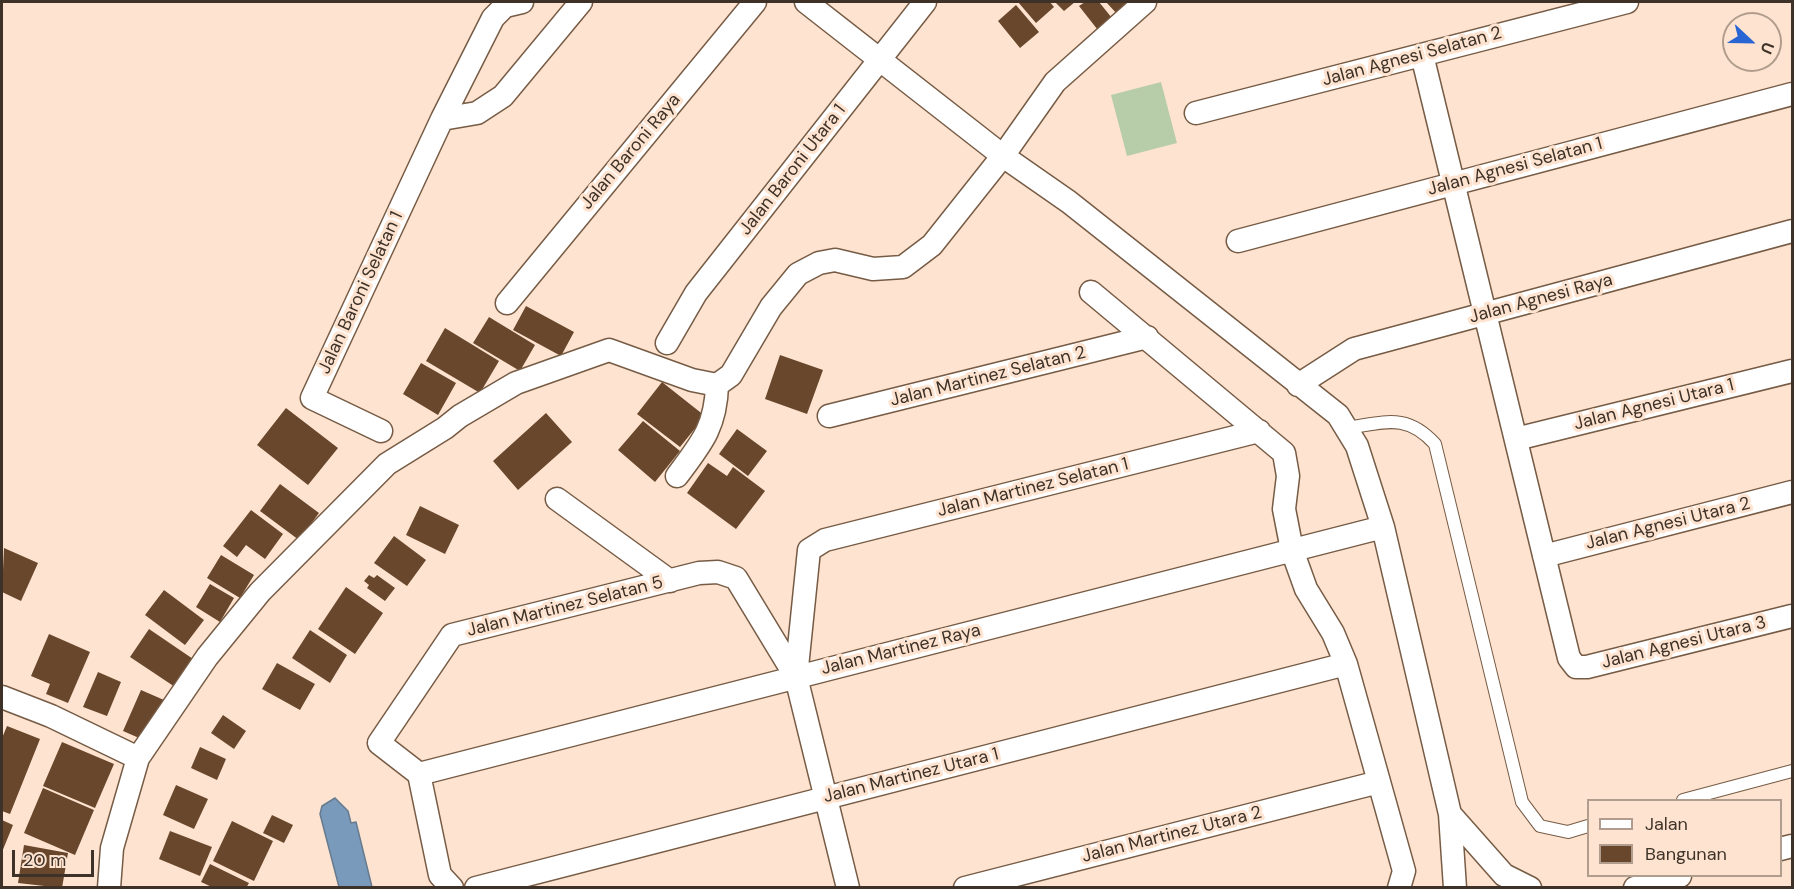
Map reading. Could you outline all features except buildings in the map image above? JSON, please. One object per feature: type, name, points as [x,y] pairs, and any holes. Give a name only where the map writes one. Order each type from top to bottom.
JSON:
[{"type":"street","name":"Jalan Baroni Selatan 1","points":[[381,431],[312,398],[442,119],[493,18],[505,6],[522,2]]},
{"type":"street","points":[[442,119],[477,113],[503,96],[581,2]]},
{"type":"street","name":"Jalan Baroni Raya","points":[[507,303],[755,2]]},
{"type":"street","points":[[806,2],[1003,156],[1069,202],[1338,415],[1357,446],[1383,527],[1450,814],[1455,888]]},
{"type":"street","name":"Jalan Baroni Utara 1","points":[[667,343],[696,293],[925,2]]},
{"type":"street","points":[[677,476],[710,426],[716,410],[717,386],[731,375],[771,307],[798,274],[819,263],[835,260],[873,269],[903,267],[932,245],[1003,156],[1055,82],[1145,2]]},
{"type":"street","name":"Jalan Agnesi Selatan 2","points":[[1196,113],[1627,2]]},
{"type":"street","points":[[1422,55],[1544,556]]},
{"type":"street","name":"Jalan Agnesi Selatan 1","points":[[1238,241],[1792,94]]},
{"type":"street","name":"Jalan Agnesi Raya","points":[[1298,385],[1354,349],[1792,231]]},
{"type":"street","points":[[1091,292],[1284,453],[1288,476],[1284,509],[1292,550],[1306,589],[1333,633],[1346,664],[1404,871],[1399,888]]},
{"type":"street","name":"Jalan Martinez Selatan 2","points":[[829,416],[1147,337]]},
{"type":"street","points":[[109,888],[112,848],[138,758],[207,657],[260,592],[387,464],[460,416],[516,383],[609,350],[692,380],[717,386]]},
{"type":"street","name":"Jalan Agnesi Utara 1","points":[[1515,439],[1792,371]]},
{"type":"street","name":"Jalan Martinez Selatan 1","points":[[796,677],[809,550],[825,540],[1259,431]]},
{"type":"street","name":"Jalan Agnesi Utara 2","points":[[1544,556],[1792,492]]},
{"type":"street","points":[[557,499],[670,581]]},
{"type":"street","name":"Jalan Martinez Raya","points":[[419,774],[1383,527]]},
{"type":"street","name":"Jalan Agnesi Utara 3","points":[[1544,556],[1569,658],[1576,667],[1587,667],[1792,616]]},
{"type":"street","name":"Jalan Martinez Selatan 5","points":[[419,774],[379,743],[452,635],[670,581],[718,572],[736,578],[796,677]]},
{"type":"street","name":"Jalan Martinez Utara 1","points":[[476,888],[1346,664]]},
{"type":"street","points":[[796,677],[848,888]]},
{"type":"street","points":[[2,698],[51,716],[138,758]]},
{"type":"street","points":[[419,774],[440,874],[452,888]]},
{"type":"street","name":"Jalan Martinez Utara 2","points":[[965,888],[1379,782]]},
{"type":"street","points":[[1450,814],[1504,875],[1530,888]]},
{"type":"street","points":[[1635,888],[1676,877]]},
{"type":"lane","points":[[1346,428],[1401,422],[1421,429],[1435,444],[1522,802],[1540,826],[1568,832],[1587,826]]},
{"type":"lane","points":[[1690,799],[1792,771]]},
{"type":"green space","points":[[1161,82],[1177,143],[1127,156],[1111,95]]},
{"type":"water","points":[[335,798],[348,811],[351,823],[356,822],[372,887],[339,887],[320,814],[322,806]]}]
